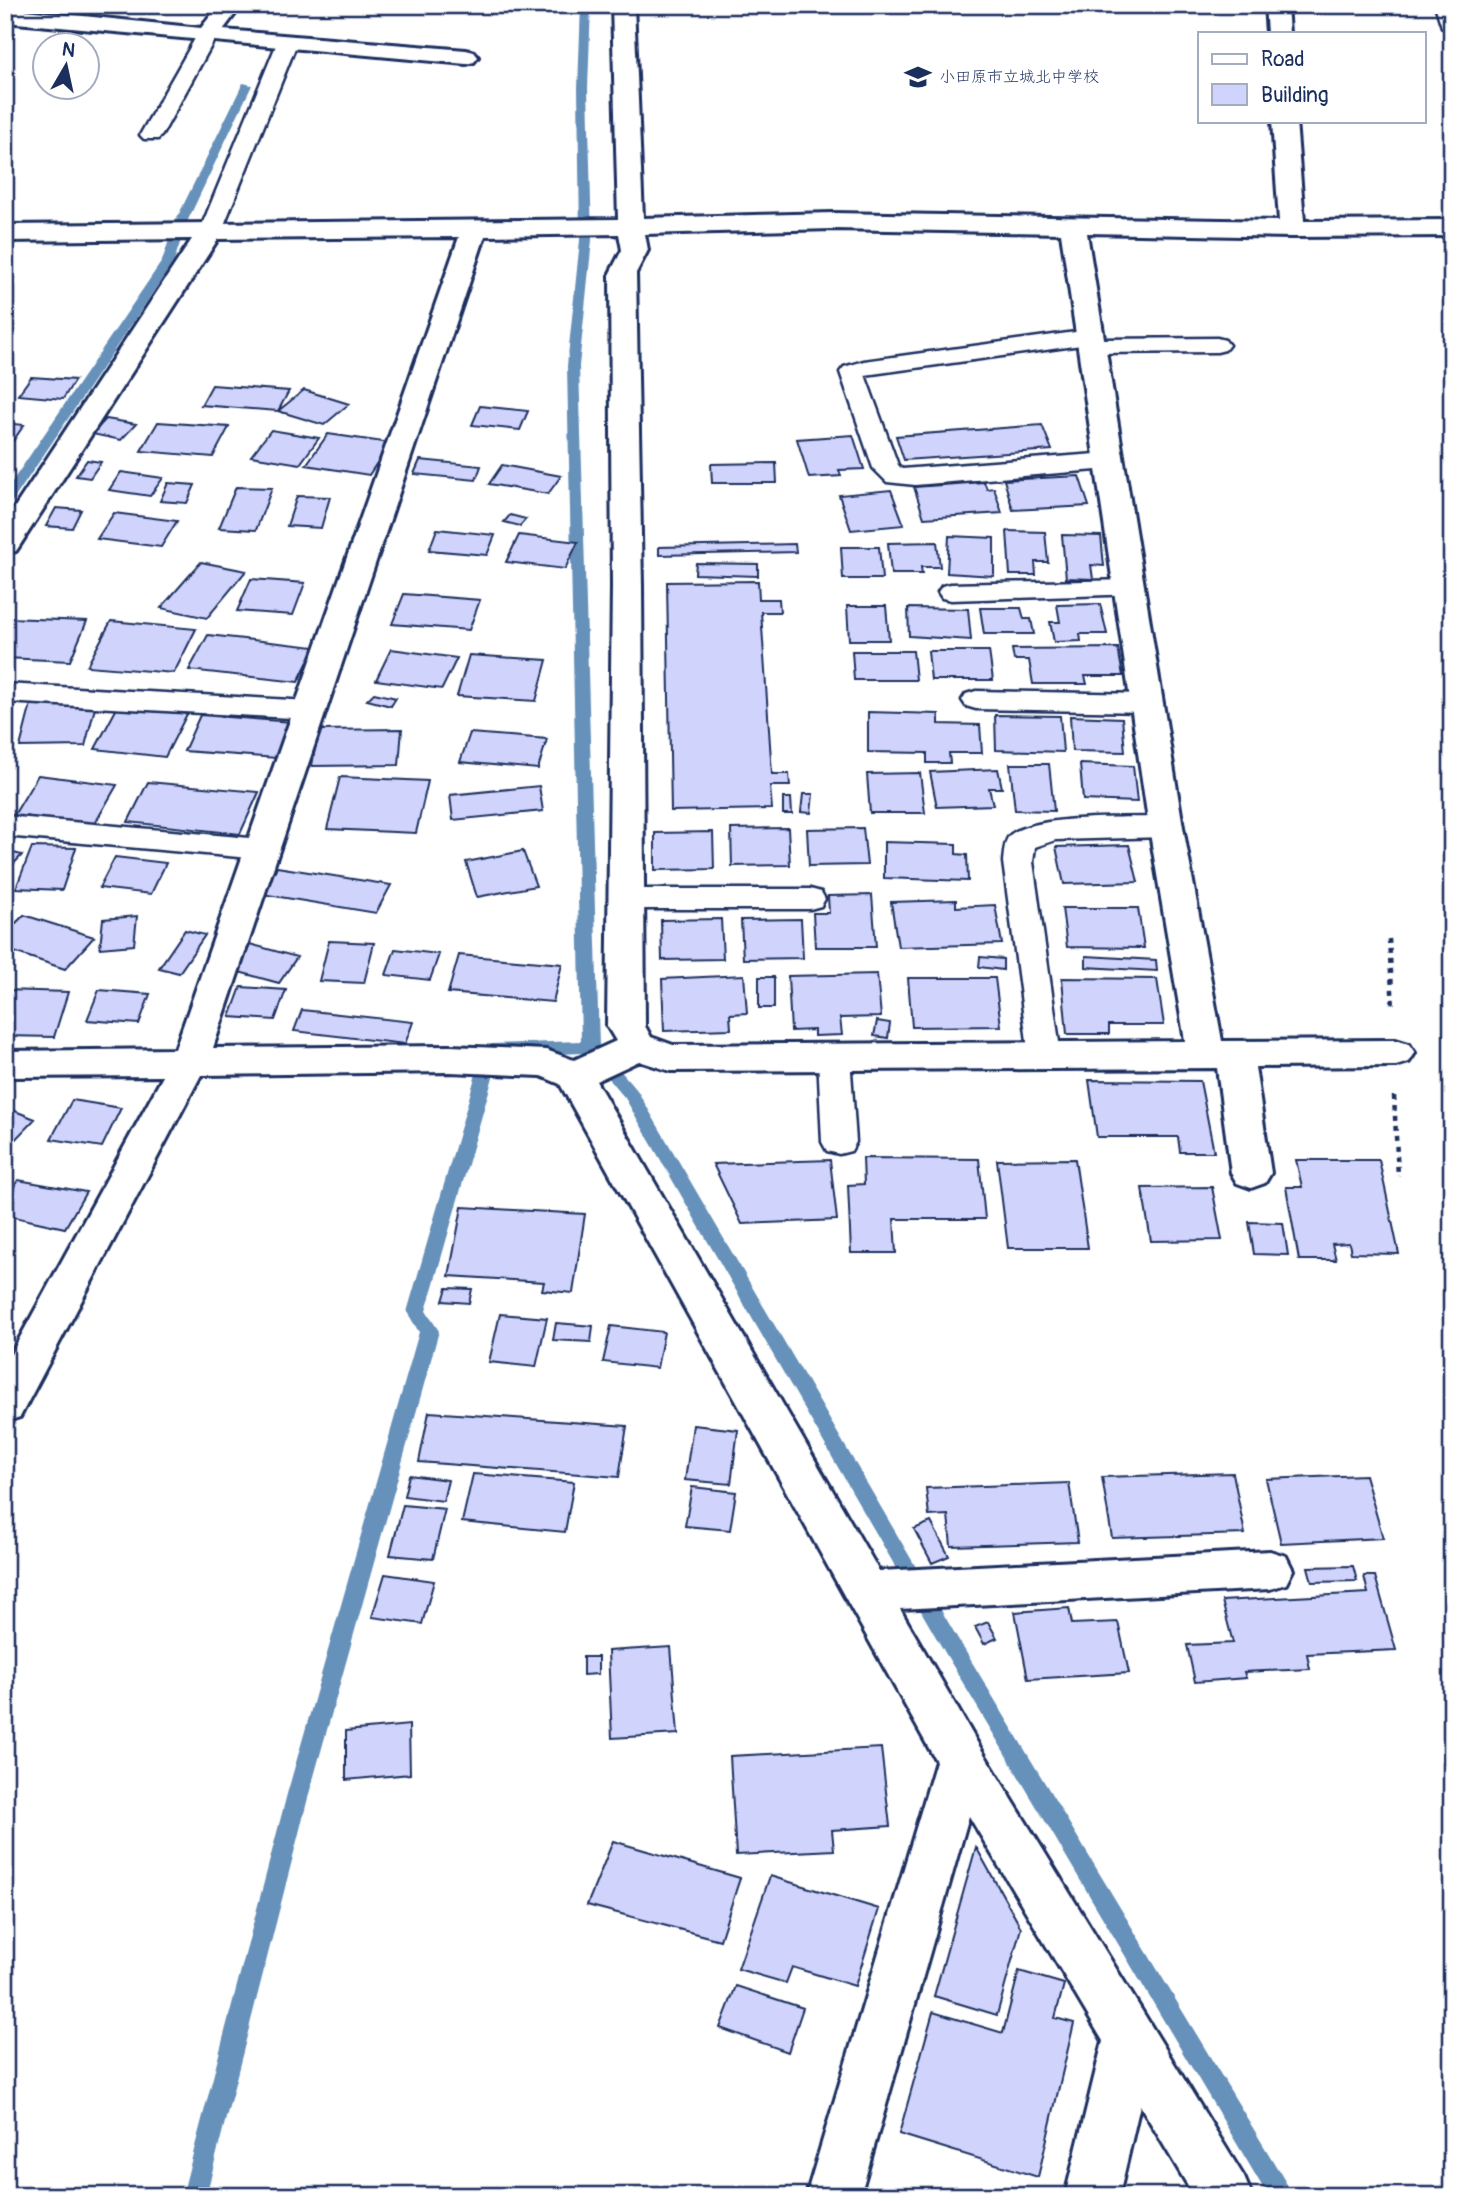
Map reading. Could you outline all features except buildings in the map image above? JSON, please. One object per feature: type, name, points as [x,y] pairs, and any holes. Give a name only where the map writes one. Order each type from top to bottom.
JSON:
[{"type":"street","points":[[207,35],[230,5]]},
{"type":"street","points":[[623,5],[631,226],[635,250],[623,273],[627,586],[626,1026],[636,1047]]},
{"type":"street","points":[[1276,5],[1278,32]]},
{"type":"street","points":[[5,15],[287,43],[466,57]]},
{"type":"street","points":[[1284,122],[1292,229]]},
{"type":"street","points":[[5,233],[563,228],[833,221],[1292,229],[1452,228]]},
{"type":"street","points":[[1073,225],[1166,827],[1222,1054],[1235,1072],[1251,1173]]},
{"type":"street","points":[[5,1405],[188,1063],[475,229]]},
{"type":"street","points":[[5,545],[211,230]]},
{"type":"street","points":[[575,1074],[636,1047],[670,1058],[1396,1053]]},
{"type":"street","points":[[5,1064],[450,1059],[546,1063],[575,1074],[961,1759],[1225,2196]]},
{"type":"street","points":[[868,1591],[1270,1570]]},
{"type":"street","points":[[833,2196],[961,1759]]},
{"type":"street","points":[[1092,2196],[1130,2036]]},
{"type":"lane","points":[[1445,5],[1452,27]]},
{"type":"lane","points":[[151,135],[207,35]]},
{"type":"lane","points":[[211,230],[287,43]]},
{"type":"lane","points":[[1109,461],[896,477],[886,468],[852,372],[864,368],[1091,342],[1217,345]]},
{"type":"lane","points":[[951,592],[1130,588]]},
{"type":"lane","points":[[5,693],[310,710]]},
{"type":"lane","points":[[976,700],[1147,703]]},
{"type":"lane","points":[[5,826],[261,849]]},
{"type":"lane","points":[[1045,1056],[1018,862],[1021,841],[1053,830],[1166,827]]},
{"type":"lane","points":[[627,899],[810,899]]},
{"type":"lane","points":[[834,1057],[839,1142]]},
{"type":"path","points":[[1389,939],[1396,1053],[1392,1061],[1398,1175]]},
{"type":"waterway","points":[[586,5],[583,88],[586,240],[573,366],[590,1047]]},
{"type":"waterway","points":[[5,502],[168,261],[181,222],[247,85]]},
{"type":"waterway","points":[[194,2196],[298,1794],[429,1331],[416,1312],[492,1050],[590,1047]]},
{"type":"waterway","points":[[590,1047],[631,1094],[951,1645],[1282,2196]]},
{"type":"place","name":"小田原市立城北中学校","points":[[918,77]]}]
